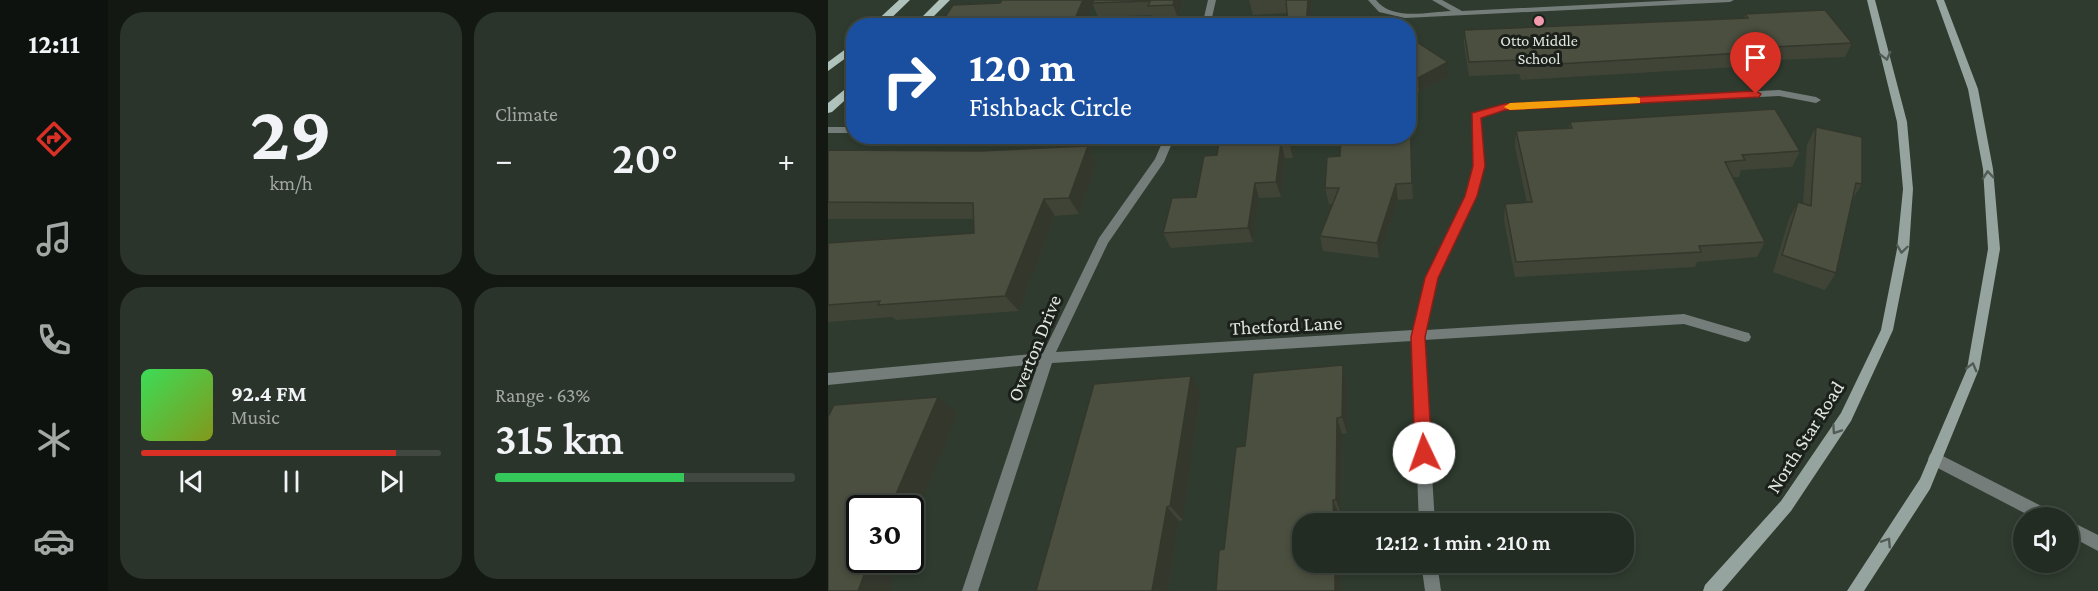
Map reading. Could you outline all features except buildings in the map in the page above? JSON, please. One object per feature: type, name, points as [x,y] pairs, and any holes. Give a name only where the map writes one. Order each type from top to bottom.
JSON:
[{"type":"main road","points":[[885,18],[905,0]]},
{"type":"main road","points":[[926,18],[945,0]]},
{"type":"main road","name":"North Star Road","points":[[1711,591],[1786,506],[1846,417],[1887,330],[1903,249],[1908,189],[1902,122],[1871,0]]},
{"type":"main road","points":[[1856,591],[1925,484],[1973,369],[1994,249],[1988,169],[1973,89],[1940,0]]},
{"type":"main road","points":[[828,68],[846,53]]},
{"type":"main road","points":[[828,109],[846,92]]},
{"type":"street","points":[[1208,18],[1212,0]]},
{"type":"street","points":[[1372,0],[1380,10],[1391,15],[1461,14],[1731,0]]},
{"type":"street","points":[[1436,0],[1461,14]]},
{"type":"street","points":[[1426,513],[1418,337],[1431,278],[1471,196],[1479,166],[1476,116],[1504,107],[1755,94],[1779,93],[1816,100]]},
{"type":"street","points":[[828,130],[846,130]]},
{"type":"street","name":"Overton Drive","points":[[970,591],[1047,358],[1103,241],[1160,160],[1167,144]]},
{"type":"street","name":"Thetford Lane","points":[[828,379],[1047,358],[1684,319],[1745,337]]},
{"type":"street","points":[[1935,459],[2029,507]]},
{"type":"street","points":[[2079,533],[2098,543]]},
{"type":"street","points":[[1431,573],[1433,591]]},
{"type":"slow traffic","points":[[1510,107],[1636,100]]},
{"type":"place","name":"Otto Middle School","points":[[1539,21]]},
{"type":"route","points":[[1424,453],[1418,337],[1431,278],[1471,196],[1479,166],[1476,116],[1504,107],[1756,94]]}]
